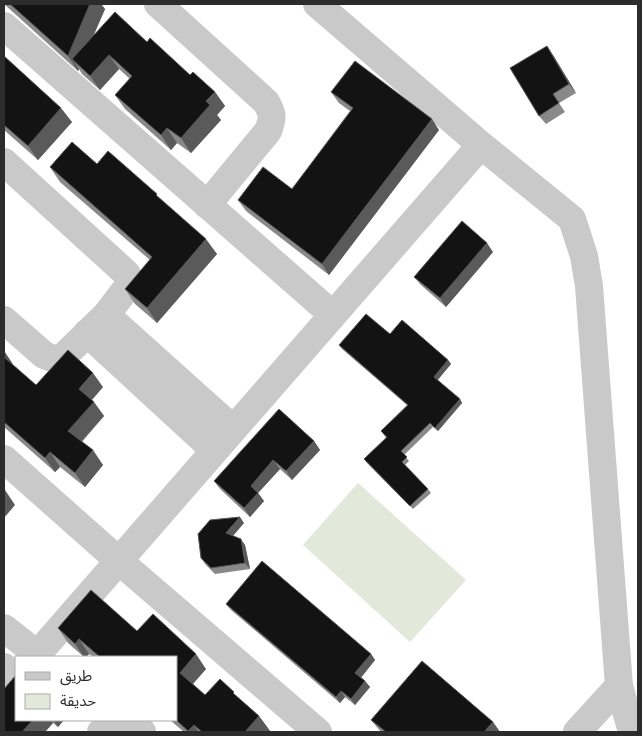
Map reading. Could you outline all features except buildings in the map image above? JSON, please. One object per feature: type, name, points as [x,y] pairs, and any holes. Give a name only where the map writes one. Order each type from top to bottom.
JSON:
[{"type":"street","points":[[158,4],[266,102],[272,112],[268,131],[207,205]]},
{"type":"street","points":[[317,4],[481,145],[572,219],[584,256],[589,286],[619,686],[632,732]]},
{"type":"street","points":[[4,26],[333,315]]},
{"type":"street","points":[[4,628],[43,654],[214,450],[481,145]]},
{"type":"street","points":[[4,162],[127,274],[129,279],[128,285],[96,324],[63,357],[58,359],[44,355],[4,320]]},
{"type":"street","points":[[96,324],[233,429]]},
{"type":"street","points":[[96,324],[214,450]]},
{"type":"street","points":[[4,459],[119,561],[318,732]]},
{"type":"street","points":[[4,667],[15,677]]},
{"type":"street","points":[[4,692],[15,679]]},
{"type":"street","points":[[577,732],[619,686]]},
{"type":"street","points":[[101,732],[111,721]]},
{"type":"street","points":[[129,721],[142,732]]},
{"type":"green space","points":[[358,483],[466,580],[410,642],[303,545]]}]
